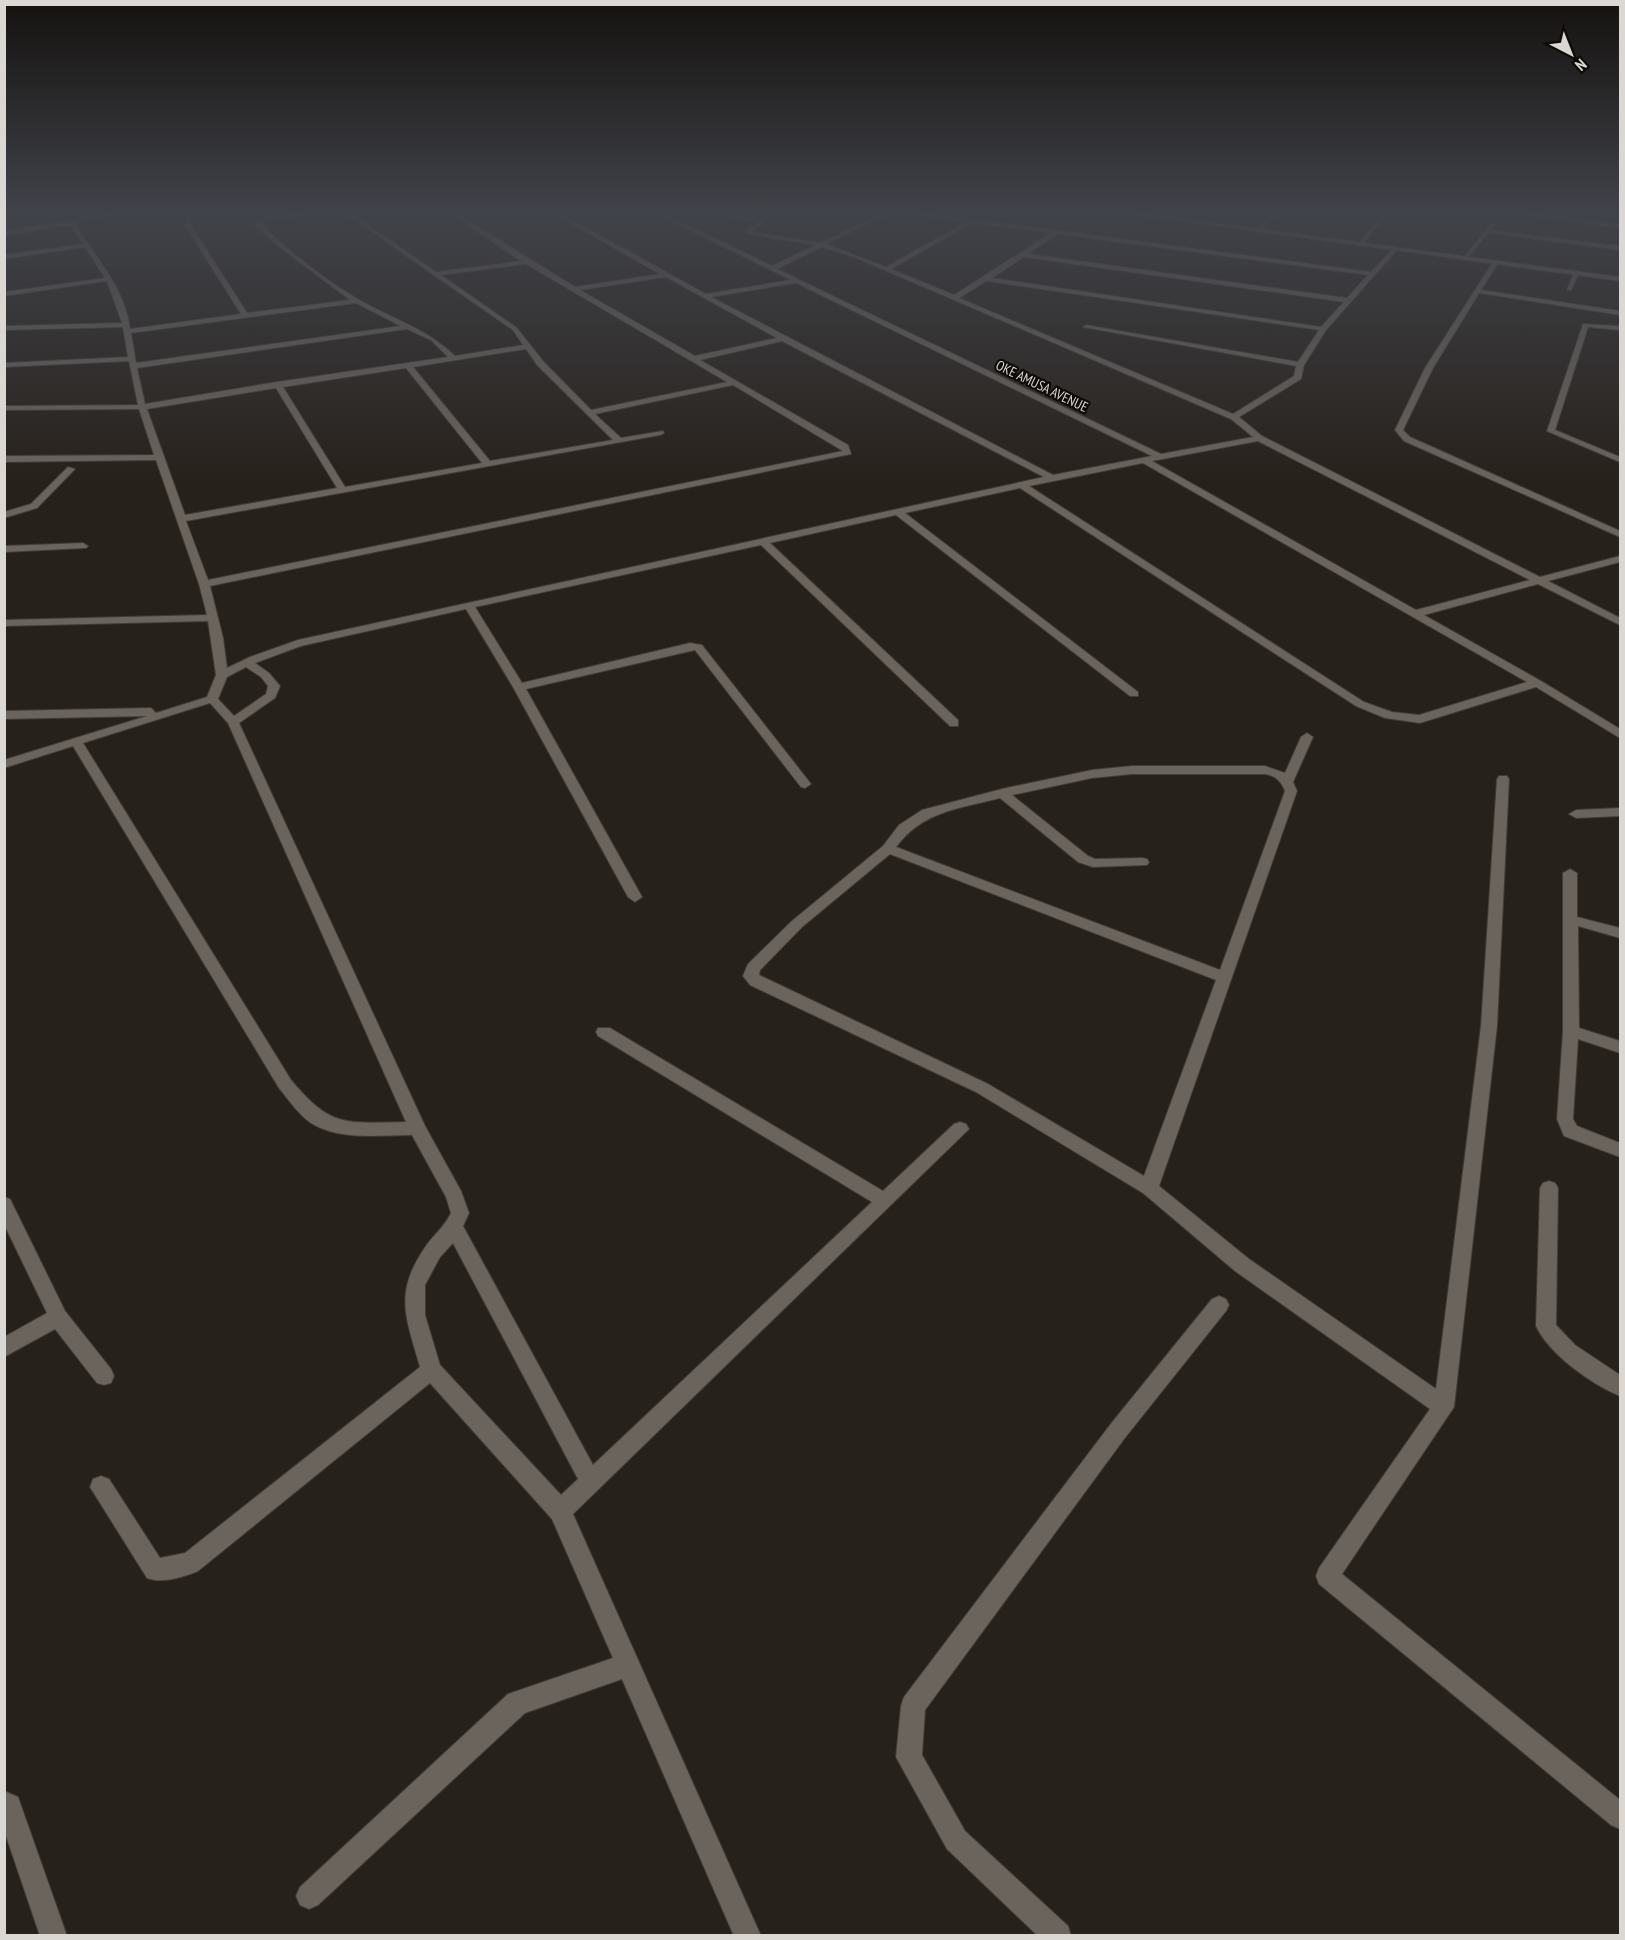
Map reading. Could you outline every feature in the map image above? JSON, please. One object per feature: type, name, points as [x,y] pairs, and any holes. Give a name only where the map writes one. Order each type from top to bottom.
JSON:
[{"type":"street","points":[[118,302],[128,328],[129,347],[142,407],[204,584],[218,638],[222,675],[212,699]]},
{"type":"street","points":[[236,302],[245,315]]},
{"type":"street","points":[[4,328],[128,328],[351,302]]},
{"type":"street","points":[[356,302],[433,339],[452,357]]},
{"type":"street","points":[[475,302],[515,329],[526,347],[619,441]]},
{"type":"street","points":[[204,584],[848,452],[845,447],[736,382],[596,302]]},
{"type":"street","points":[[715,302],[1052,478]]},
{"type":"street","name":"OKE AMUSA AVENUE","points":[[839,302],[1160,457]]},
{"type":"street","points":[[967,302],[1234,417],[1259,438],[1620,622]]},
{"type":"street","points":[[1138,302],[1323,329]]},
{"type":"street","points":[[1234,417],[1293,381],[1299,373],[1300,365],[1323,329],[1345,302]]},
{"type":"street","points":[[1471,302],[1429,368],[1401,423],[1401,434],[1620,534]]},
{"type":"street","points":[[1549,302],[1620,312]]},
{"type":"street","points":[[1620,328],[1585,325],[1551,431],[1620,460]]},
{"type":"street","points":[[4,365],[133,363],[408,327]]},
{"type":"street","points":[[1086,327],[1300,365]]},
{"type":"street","points":[[693,358],[783,339]]},
{"type":"street","points":[[4,408],[142,407],[526,347]]},
{"type":"street","points":[[407,364],[488,464]]},
{"type":"street","points":[[589,413],[736,382]]},
{"type":"street","points":[[278,384],[343,491]]},
{"type":"street","points":[[180,519],[660,433]]},
{"type":"street","points":[[222,675],[298,643],[899,513],[1022,484],[1259,438]]},
{"type":"street","points":[[4,459],[160,457]]},
{"type":"street","points":[[1144,460],[1536,682],[1620,734]]},
{"type":"street","points":[[4,515],[34,506],[71,469]]},
{"type":"street","points":[[1022,484],[1360,704],[1380,714],[1402,719],[1420,719],[1536,682]]},
{"type":"street","points":[[899,513],[1134,694]]},
{"type":"street","points":[[764,542],[954,723]]},
{"type":"street","points":[[4,549],[83,546]]},
{"type":"street","points":[[1415,614],[1620,559]]},
{"type":"street","points":[[469,606],[519,687],[635,897]]},
{"type":"street","points":[[4,623],[212,618]]},
{"type":"street","points":[[519,687],[690,646],[699,647],[805,784]]},
{"type":"street","points":[[233,722],[272,696],[274,686],[247,663]]},
{"type":"street","points":[[212,699],[233,722],[417,1128],[456,1196],[460,1213],[454,1227],[433,1251],[415,1284],[415,1315],[431,1370],[560,1510],[748,1935]]},
{"type":"street","points":[[4,764],[212,699]]},
{"type":"street","points":[[4,715],[170,712]]},
{"type":"street","points":[[1287,781],[1307,737]]},
{"type":"street","points":[[76,741],[285,1084],[305,1108],[321,1121],[341,1127],[417,1128]]},
{"type":"street","points":[[1149,1188],[1291,791],[1287,781],[1280,774],[1265,770],[1132,770],[1092,774],[1002,793],[927,813],[904,828],[888,849],[797,924],[753,968],[751,976],[755,981],[982,1088],[1149,1188],[1242,1266],[1444,1407]]},
{"type":"street","points":[[1503,780],[1489,1026],[1444,1407],[1327,1576],[1620,1816]]},
{"type":"street","points":[[1002,793],[1083,859],[1093,863],[1142,862]]},
{"type":"street","points":[[1576,814],[1620,812]]},
{"type":"street","points":[[888,849],[1224,977]]},
{"type":"street","points":[[1570,873],[1571,1031],[1565,1119],[1570,1131],[1620,1150]]},
{"type":"street","points":[[1572,920],[1620,933]]},
{"type":"street","points":[[1571,1031],[1620,1047]]},
{"type":"street","points":[[604,1032],[885,1202]]},
{"type":"street","points":[[560,1510],[960,1129]]},
{"type":"street","points":[[1549,1188],[1546,1326],[1549,1334],[1559,1343],[1620,1386]]},
{"type":"street","points":[[4,1204],[58,1317],[104,1376]]},
{"type":"street","points":[[454,1227],[591,1482]]},
{"type":"street","points":[[1058,1935],[956,1840],[909,1757],[913,1706],[1117,1432],[1219,1305]]},
{"type":"street","points":[[4,1348],[58,1317]]},
{"type":"street","points":[[101,1487],[155,1570],[190,1563],[431,1370]]},
{"type":"street","points":[[309,1896],[517,1703],[629,1665]]},
{"type":"street","points":[[4,1803],[9,1806],[54,1935]]}]
